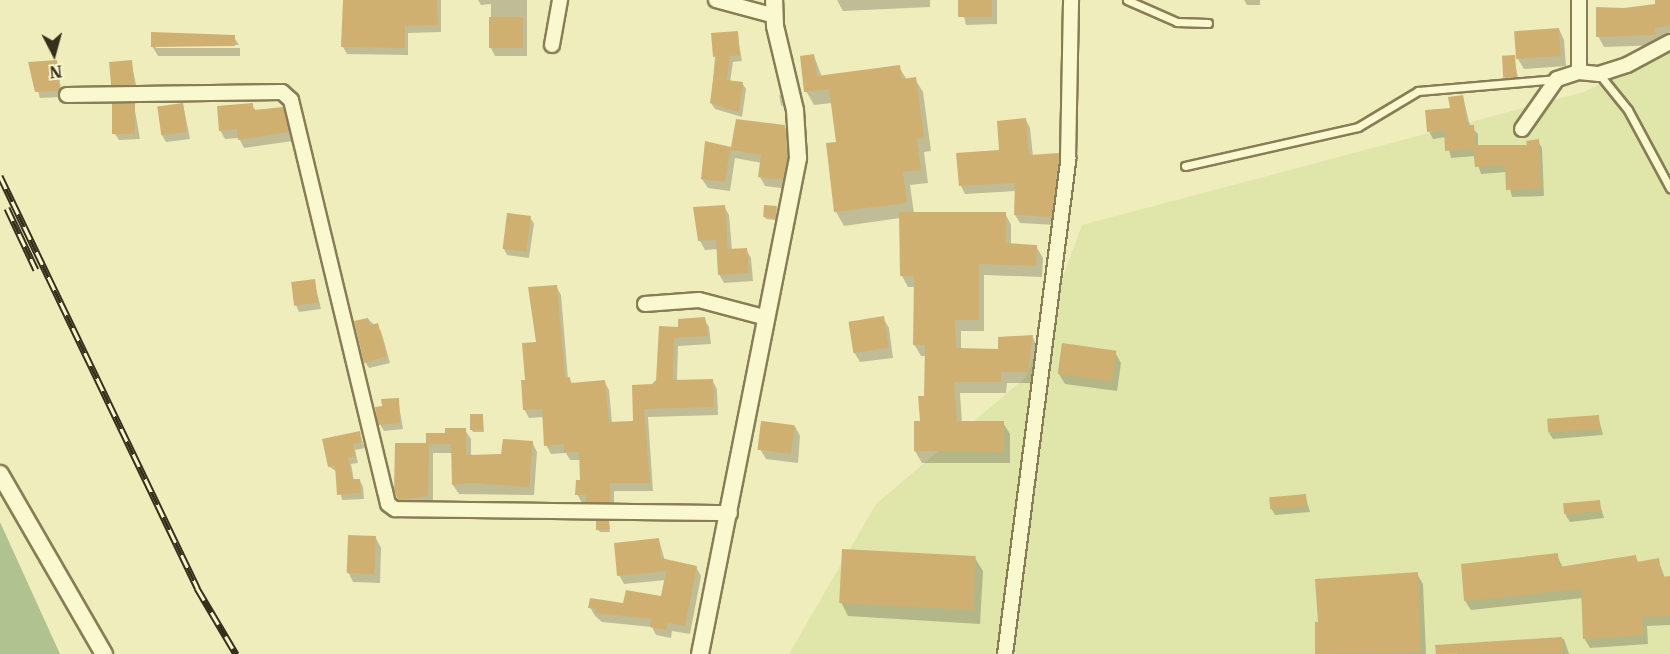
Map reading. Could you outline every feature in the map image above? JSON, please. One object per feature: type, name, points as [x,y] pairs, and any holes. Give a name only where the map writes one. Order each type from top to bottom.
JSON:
[{"type":"street","points":[[552,45],[560,0]]},
{"type":"street","points":[[700,654],[730,513],[798,158],[795,110],[774,8],[716,0]]},
{"type":"street","points":[[1005,654],[1067,169],[1071,0]]},
{"type":"street","points":[[1579,0],[1579,72]]},
{"type":"street","points":[[1522,129],[1557,79],[1579,72],[1599,74],[1627,65],[1670,42]]},
{"type":"street","points":[[67,95],[282,92],[291,100],[384,491],[388,504],[395,509],[730,513]]},
{"type":"street","points":[[645,304],[699,300],[767,318]]},
{"type":"street","points":[[0,474],[104,654]]},
{"type":"lane","points":[[1127,0],[1177,22],[1208,23]]},
{"type":"lane","points":[[1599,74],[1628,110],[1670,188]]},
{"type":"lane","points":[[1185,166],[1358,127],[1418,91],[1557,79]]},
{"type":"green space","points":[[1670,46],[1670,654],[789,654],[876,504],[1026,377],[1082,225],[1584,92]]},
{"type":"green space","points":[[0,522],[60,654],[0,654]]},
{"type":"building","points":[[343,0],[437,0],[438,25],[405,26],[405,48],[341,47]]},
{"type":"building","points":[[958,0],[992,0],[992,17],[958,17]]},
{"type":"building","points":[[1655,0],[1670,0],[1670,26],[1655,28],[1656,35],[1596,37],[1596,7],[1624,8],[1655,4]]},
{"type":"building","points":[[489,17],[523,17],[523,48],[489,48]]},
{"type":"building","points":[[1559,28],[1561,56],[1516,59],[1514,31]]},
{"type":"building","points":[[738,31],[740,55],[730,56],[727,80],[743,82],[739,112],[710,103],[716,57],[713,57],[711,33]]},
{"type":"building","points":[[151,32],[235,35],[235,46],[151,47]]},
{"type":"building","points":[[814,54],[817,76],[900,65],[902,79],[916,77],[924,138],[917,139],[921,170],[903,172],[907,203],[834,212],[826,143],[836,142],[829,89],[804,92],[800,56]]},
{"type":"building","points":[[1515,55],[1516,77],[1503,78],[1502,56]]},
{"type":"building","points":[[57,60],[59,91],[35,92],[28,62]]},
{"type":"building","points":[[132,60],[134,85],[111,87],[109,62]]},
{"type":"building","points":[[1463,95],[1467,125],[1474,125],[1475,145],[1527,145],[1526,141],[1539,139],[1541,188],[1506,190],[1505,165],[1475,167],[1473,148],[1445,151],[1444,130],[1427,132],[1425,110],[1450,108],[1448,97]]},
{"type":"building","points":[[112,103],[135,103],[135,134],[112,134]]},
{"type":"building","points":[[183,103],[187,132],[161,135],[157,107]]},
{"type":"building","points":[[253,103],[253,110],[283,107],[289,132],[238,140],[237,129],[219,131],[217,106]]},
{"type":"building","points":[[1026,118],[1029,155],[1059,153],[1052,217],[1014,215],[1015,183],[959,186],[956,153],[999,150],[997,121]]},
{"type":"building","points":[[736,119],[785,125],[787,157],[783,180],[758,177],[761,155],[730,150],[725,182],[701,179],[705,141],[731,147]]},
{"type":"building","points":[[725,205],[728,249],[747,248],[749,273],[718,275],[716,240],[698,241],[693,207]]},
{"type":"building","points":[[764,205],[777,206],[776,218],[763,217]]},
{"type":"building","points":[[899,212],[1006,212],[1006,243],[1037,245],[1036,266],[979,264],[979,320],[955,320],[956,348],[998,349],[998,337],[1033,335],[1028,372],[1001,372],[1001,382],[954,382],[957,421],[1004,421],[1004,452],[914,451],[914,421],[920,421],[918,396],[924,396],[925,345],[913,345],[914,276],[900,276]]},
{"type":"building","points":[[507,213],[531,216],[526,252],[503,249]]},
{"type":"building","points":[[315,279],[318,303],[294,306],[291,282]]},
{"type":"building","points":[[557,285],[565,378],[570,377],[571,383],[605,380],[609,422],[633,421],[632,385],[652,384],[656,380],[659,326],[678,327],[678,319],[705,317],[708,336],[674,338],[673,380],[713,379],[714,407],[644,409],[650,483],[610,483],[610,503],[586,502],[586,495],[575,495],[576,480],[580,480],[579,452],[564,452],[564,444],[544,446],[542,409],[523,410],[521,380],[525,380],[522,343],[536,342],[528,287]]},
{"type":"building","points":[[884,316],[889,348],[853,353],[848,322]]},
{"type":"building","points":[[368,318],[370,325],[378,323],[387,356],[364,363],[354,321]]},
{"type":"building","points":[[1062,343],[1116,351],[1112,381],[1058,374]]},
{"type":"building","points":[[399,398],[400,423],[378,425],[375,407],[382,406],[381,399]]},
{"type":"building","points":[[470,414],[483,414],[483,430],[470,430]]},
{"type":"building","points":[[1599,415],[1600,429],[1548,433],[1547,419]]},
{"type":"building","points":[[761,421],[795,425],[791,454],[757,450]]},
{"type":"building","points":[[445,428],[466,428],[466,455],[501,454],[503,439],[533,441],[529,487],[473,483],[452,485],[451,444],[429,444],[428,496],[398,500],[394,490],[395,443],[426,443],[426,433],[445,433]]},
{"type":"building","points":[[360,431],[362,442],[353,444],[355,456],[348,458],[353,479],[360,479],[361,493],[337,495],[335,466],[328,467],[322,439]]},
{"type":"building","points":[[1306,494],[1307,506],[1270,509],[1269,497]]},
{"type":"building","points":[[1600,500],[1601,511],[1564,514],[1563,503]]},
{"type":"building","points":[[596,520],[609,521],[610,529],[596,530]]},
{"type":"building","points":[[348,535],[376,536],[375,574],[347,573]]},
{"type":"building","points":[[659,538],[661,558],[697,566],[685,626],[668,623],[666,630],[650,627],[651,619],[595,613],[596,609],[588,608],[590,598],[623,603],[626,590],[661,596],[666,571],[617,576],[614,543]]},
{"type":"building","points":[[842,549],[976,556],[973,610],[839,603]]},
{"type":"building","points":[[1558,553],[1559,567],[1636,555],[1637,562],[1659,558],[1662,577],[1670,576],[1670,616],[1642,617],[1643,635],[1583,639],[1581,589],[1464,601],[1461,564]]},
{"type":"building","points":[[1418,572],[1420,652],[1315,654],[1315,622],[1318,622],[1315,579]]},
{"type":"building","points":[[1562,637],[1563,653],[1436,654],[1435,645]]},
{"type":"railway","points":[[0,176],[197,588],[236,654]]},
{"type":"railway","points":[[7,208],[36,270]]}]
